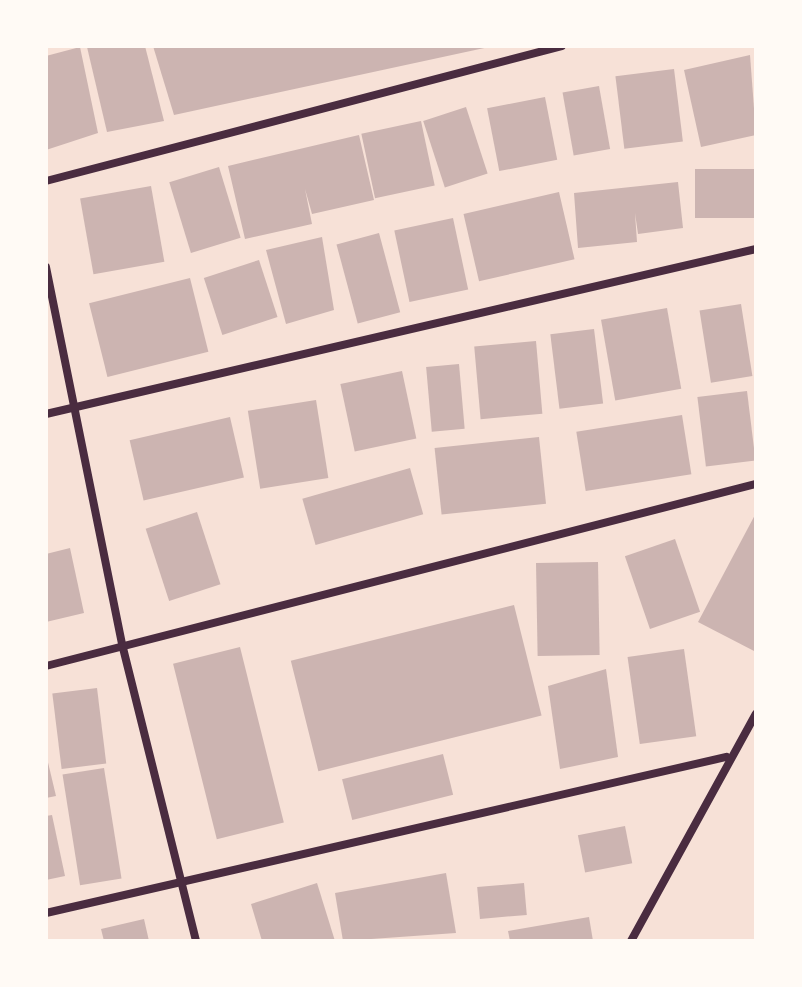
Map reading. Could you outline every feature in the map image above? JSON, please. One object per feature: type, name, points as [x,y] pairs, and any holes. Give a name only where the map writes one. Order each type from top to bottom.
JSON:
[{"type":"street","points":[[46,181],[562,46]]},
{"type":"street","points":[[46,414],[756,249]]},
{"type":"street","points":[[46,267],[78,405],[123,648],[196,941]]},
{"type":"street","points":[[46,666],[756,484]]},
{"type":"street","points":[[631,941],[726,757],[756,714]]},
{"type":"street","points":[[46,913],[726,757]]},
{"type":"building","points":[[145,46],[164,121],[107,132],[87,47]]},
{"type":"building","points":[[153,46],[489,46],[489,47],[174,115]]},
{"type":"building","points":[[80,47],[98,133],[46,150],[46,56]]},
{"type":"building","points":[[750,55],[756,135],[701,147],[684,70]]},
{"type":"building","points":[[674,69],[683,141],[624,149],[615,76]]},
{"type":"building","points":[[599,86],[610,149],[574,155],[563,92]]},
{"type":"building","points":[[545,97],[557,160],[499,171],[487,108]]},
{"type":"building","points":[[466,107],[488,174],[445,187],[423,121]]},
{"type":"building","points":[[421,121],[435,186],[375,198],[361,134]]},
{"type":"building","points":[[359,135],[374,200],[312,214],[305,189],[312,224],[245,239],[228,166]]},
{"type":"building","points":[[219,167],[241,238],[191,253],[169,182]]},
{"type":"building","points":[[695,169],[756,169],[756,218],[695,218]]},
{"type":"building","points":[[678,182],[683,228],[638,234],[635,213],[637,242],[578,248],[574,193]]},
{"type":"building","points":[[151,186],[164,262],[93,274],[80,199]]},
{"type":"building","points":[[559,192],[575,259],[479,281],[464,214]]},
{"type":"building","points":[[453,218],[468,289],[409,302],[394,230]]},
{"type":"building","points":[[379,233],[400,312],[358,324],[336,244]]},
{"type":"building","points":[[322,237],[334,310],[286,324],[266,250]]},
{"type":"building","points":[[259,260],[278,317],[222,335],[204,278]]},
{"type":"building","points":[[190,278],[208,352],[107,377],[89,303]]},
{"type":"building","points":[[741,304],[752,376],[711,383],[700,311]]},
{"type":"building","points":[[667,308],[681,389],[615,400],[601,320]]},
{"type":"building","points":[[594,329],[603,403],[559,409],[550,334]]},
{"type":"building","points":[[536,341],[542,414],[481,419],[474,346]]},
{"type":"building","points":[[459,364],[465,429],[432,432],[426,367]]},
{"type":"building","points":[[402,371],[416,438],[355,452],[340,384]]},
{"type":"building","points":[[747,391],[756,460],[706,467],[697,397]]},
{"type":"building","points":[[316,400],[328,478],[260,489],[248,411]]},
{"type":"building","points":[[682,415],[691,474],[586,491],[576,432]]},
{"type":"building","points":[[230,417],[244,477],[144,501],[130,440]]},
{"type":"building","points":[[539,437],[546,504],[442,515],[435,448]]},
{"type":"building","points":[[410,468],[423,514],[316,545],[302,499]]},
{"type":"building","points":[[197,512],[220,584],[169,601],[146,529]]},
{"type":"building","points":[[756,513],[756,652],[698,622]]},
{"type":"building","points":[[675,539],[700,612],[650,629],[625,556]]},
{"type":"building","points":[[70,548],[84,613],[46,622],[46,554]]},
{"type":"building","points":[[598,562],[600,655],[538,656],[536,563]]},
{"type":"building","points":[[514,605],[542,716],[318,771],[291,661]]},
{"type":"building","points":[[240,647],[284,823],[217,839],[173,664]]},
{"type":"building","points":[[684,649],[696,736],[640,744],[628,657]]},
{"type":"building","points":[[606,669],[618,757],[560,769],[548,686]]},
{"type":"building","points":[[97,688],[106,763],[62,769],[52,693]]},
{"type":"building","points":[[46,754],[56,796],[46,798]]},
{"type":"building","points":[[443,754],[453,795],[352,820],[342,779]]},
{"type":"building","points":[[104,768],[122,879],[80,885],[63,775]]},
{"type":"building","points":[[52,815],[65,876],[46,880],[46,816]]},
{"type":"building","points":[[625,826],[632,863],[585,872],[578,835]]},
{"type":"building","points":[[446,873],[456,933],[343,941],[335,893]]},
{"type":"building","points":[[317,883],[335,941],[262,941],[251,904]]},
{"type":"building","points":[[524,883],[527,915],[480,919],[477,887]]},
{"type":"building","points":[[589,917],[593,941],[510,941],[508,931]]},
{"type":"building","points":[[144,919],[149,941],[104,941],[101,929]]}]
